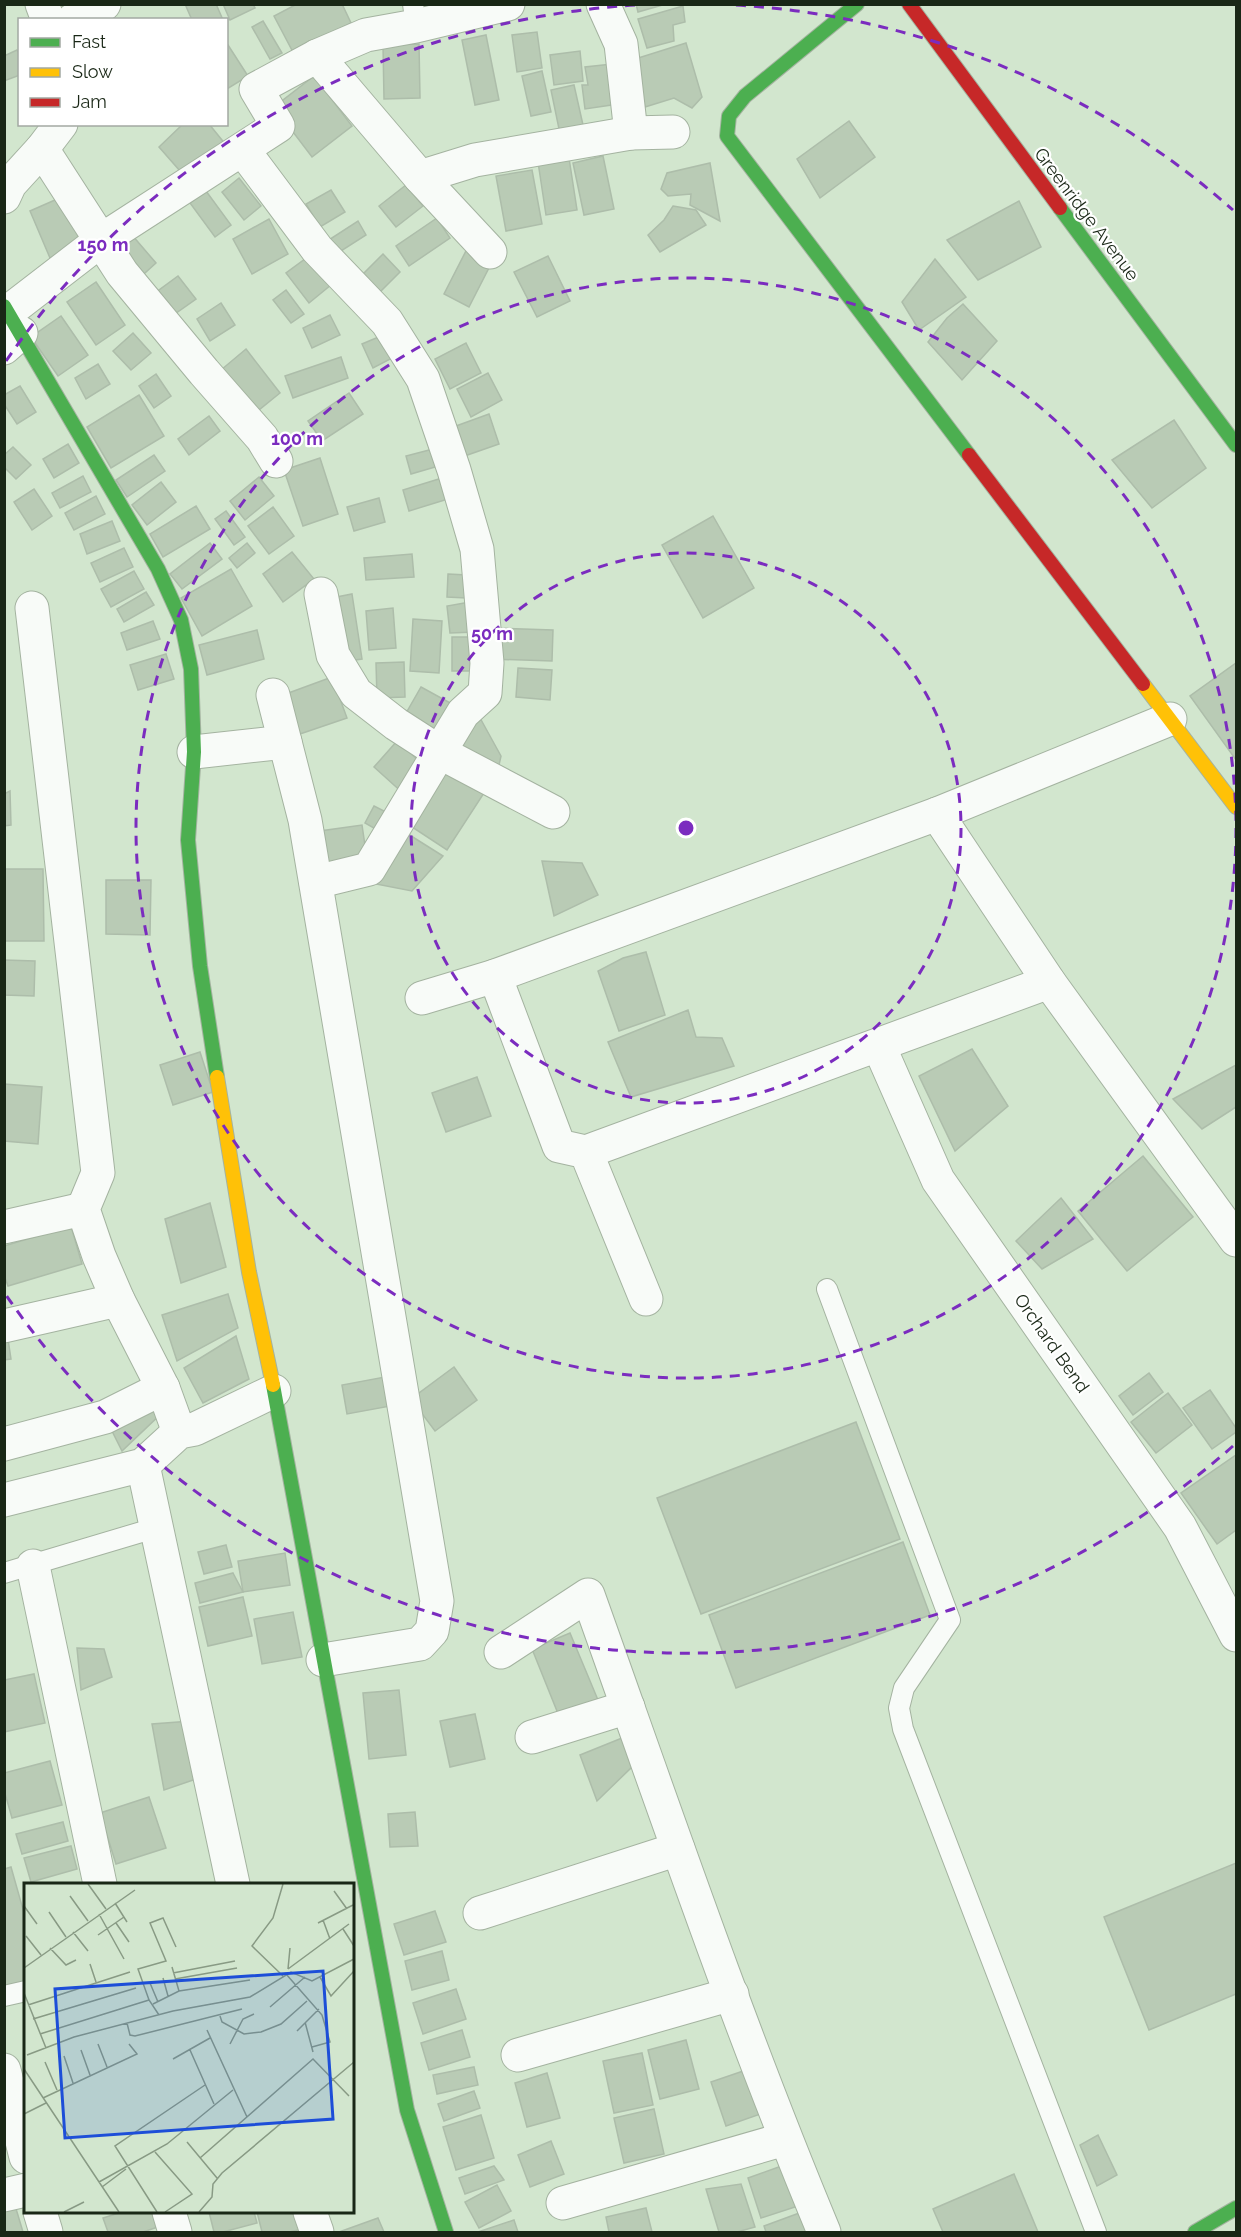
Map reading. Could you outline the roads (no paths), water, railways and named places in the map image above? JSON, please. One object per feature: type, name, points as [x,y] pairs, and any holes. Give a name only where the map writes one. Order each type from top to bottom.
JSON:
[{"type":"street","points":[[77,18],[104,4]]},
{"type":"street","points":[[446,2232],[407,2110],[274,1391],[247,1260],[200,966],[188,840],[194,752],[191,669],[181,620],[158,569],[9,325],[100,241],[278,126],[256,89],[317,56],[415,15],[508,4]]},
{"type":"street","points":[[603,4],[621,44],[632,133]]},
{"type":"street","points":[[857,4],[745,96],[729,116],[727,136],[1236,807]]},
{"type":"street","name":"Greenridge Avenue","points":[[909,4],[1236,445]]},
{"type":"street","points":[[317,56],[420,177],[490,252]]},
{"type":"street","points":[[420,177],[475,160],[632,133],[673,132]]},
{"type":"street","points":[[4,197],[10,184],[51,137],[100,241],[122,273],[262,438],[276,461]]},
{"type":"street","points":[[243,150],[317,249],[387,322],[423,379],[454,470],[477,549],[487,663],[485,693],[464,713],[369,869],[316,882]]},
{"type":"street","points":[[321,594],[333,655],[356,693],[396,724],[441,753],[554,812]]},
{"type":"street","points":[[32,608],[98,1173],[83,1209],[99,1256],[118,1300],[163,1388],[179,1432]]},
{"type":"street","points":[[273,694],[305,820],[437,1601],[432,1630],[420,1644],[323,1660]]},
{"type":"street","points":[[422,998],[495,976],[937,814],[1170,719]]},
{"type":"street","points":[[194,752],[285,742]]},
{"type":"street","points":[[937,814],[1049,982],[1236,1240]]},
{"type":"street","points":[[495,976],[559,1146],[586,1152],[1049,982]]},
{"type":"street","name":"Orchard Bend","points":[[879,1046],[938,1180],[1180,1527],[1236,1635]]},
{"type":"street","points":[[586,1152],[646,1299]]},
{"type":"street","points":[[4,1227],[83,1209]]},
{"type":"street","points":[[4,1326],[118,1300]]},
{"type":"street","points":[[4,1444],[105,1417],[163,1388]]},
{"type":"street","points":[[4,1500],[143,1465],[179,1432],[195,1429],[274,1391]]},
{"type":"street","points":[[143,1465],[233,1883]]},
{"type":"street","points":[[19,1569],[100,1883]]},
{"type":"street","points":[[501,1652],[588,1595],[678,1849],[785,2139],[824,2232]]},
{"type":"street","points":[[531,1737],[627,1707]]},
{"type":"street","points":[[480,1913],[678,1849]]},
{"type":"street","points":[[518,2055],[732,1994]]},
{"type":"street","points":[[4,2070],[24,2149]]},
{"type":"street","points":[[563,2203],[785,2139]]},
{"type":"street","points":[[4,2195],[24,2190]]},
{"type":"street","points":[[1195,2232],[1236,2208]]},
{"type":"street","points":[[41,2213],[46,2232]]},
{"type":"street","points":[[170,2213],[176,2232]]},
{"type":"street","points":[[311,2213],[317,2232]]},
{"type":"lane","points":[[827,1289],[950,1620],[904,1688],[899,1708],[903,1730],[1096,2232]]},
{"type":"lane","points":[[19,1569],[155,1528]]},
{"type":"lane","points":[[4,1996],[24,1991]]}]
